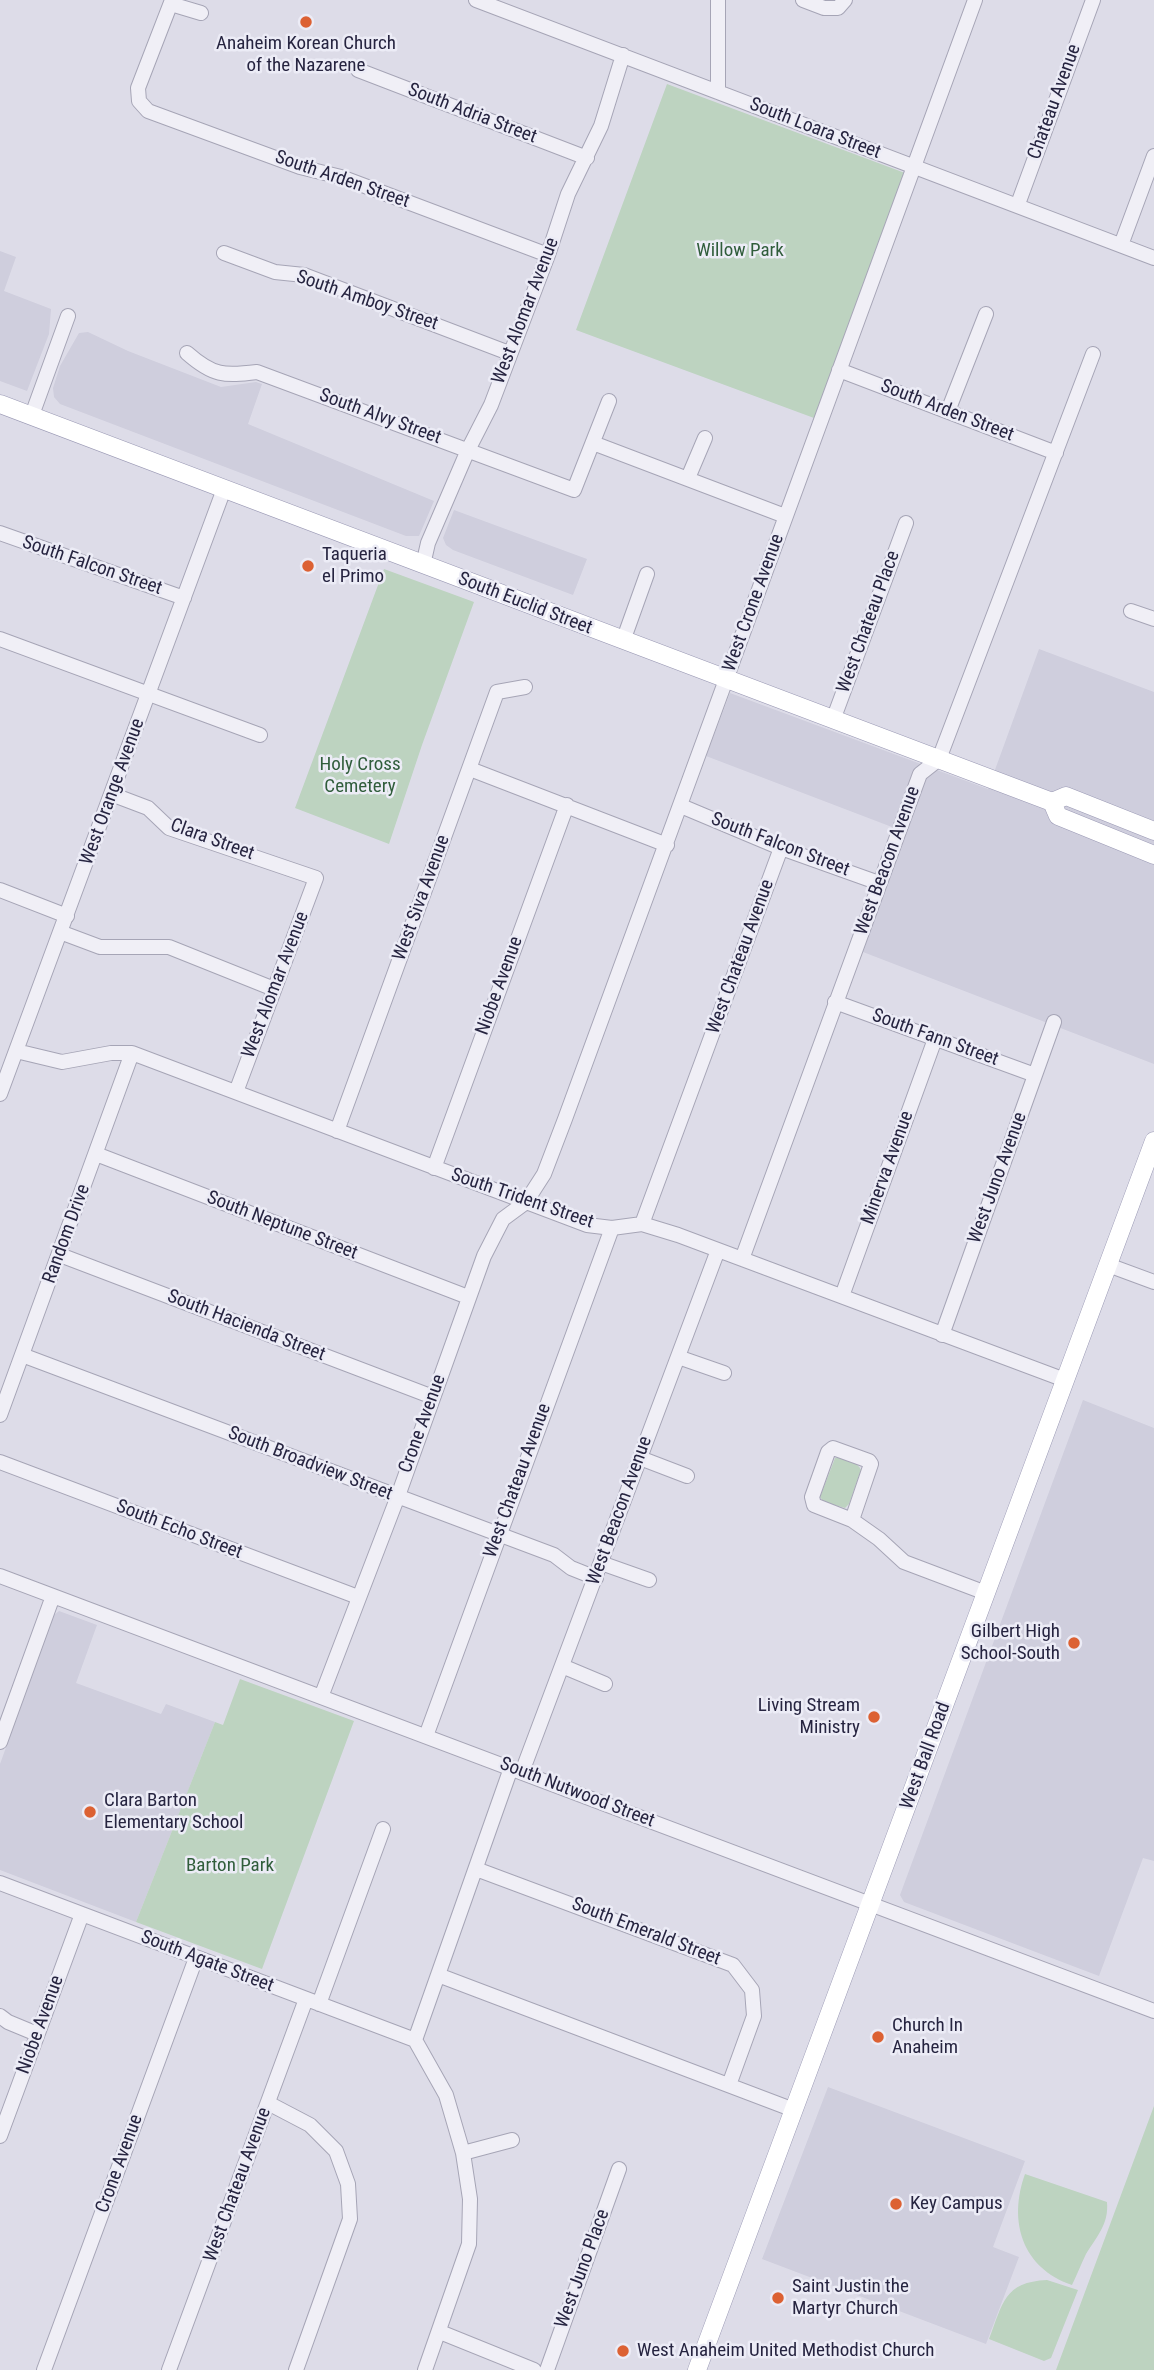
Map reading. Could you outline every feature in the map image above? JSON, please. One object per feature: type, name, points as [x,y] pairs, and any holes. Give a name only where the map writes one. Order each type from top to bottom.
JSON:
[{"type":"main road","name":"South Euclid Street","points":[[0,404],[1052,802],[1066,796],[1154,831]]},
{"type":"main road","name":"South Euclid Street","points":[[1052,802],[1058,816],[1154,855]]},
{"type":"main road","name":"West Ball Road","points":[[698,2370],[1154,1141]]},
{"type":"street","name":"South Loara Street","points":[[476,0],[1018,204],[1154,258]]},
{"type":"street","points":[[718,0],[718,92]]},
{"type":"street","points":[[803,0],[824,8],[841,4]]},
{"type":"street","name":"West Crone Avenue","points":[[526,1202],[544,1174],[667,845],[975,0]]},
{"type":"street","name":"Chateau Avenue","points":[[1018,204],[1093,0]]},
{"type":"street","points":[[171,2],[201,13]]},
{"type":"street","name":"South Arden Street","points":[[171,2],[138,88],[139,101],[148,111],[300,167],[341,177],[548,255]]},
{"type":"street","name":"West Alomar Avenue","points":[[423,565],[468,450],[491,405],[548,255],[568,194],[600,126],[623,55]]},
{"type":"street","name":"South Adria Street","points":[[358,70],[587,158]]},
{"type":"street","points":[[1121,245],[1154,156]]},
{"type":"street","name":"South Amboy Street","points":[[224,253],[275,272],[304,275],[509,353]]},
{"type":"street","points":[[948,411],[986,314]]},
{"type":"street","points":[[32,415],[68,316]]},
{"type":"street","name":"South Alvy Street","points":[[187,354],[205,369],[229,376],[257,372],[574,490],[593,443]]},
{"type":"street","name":"West Beacon Avenue","points":[[741,1259],[920,774],[939,759],[1093,354]]},
{"type":"street","name":"South Arden Street","points":[[839,370],[1056,453]]},
{"type":"street","points":[[609,401],[593,443],[785,516]]},
{"type":"street","points":[[688,478],[705,438]]},
{"type":"street","name":"West Orange Avenue","points":[[0,1094],[224,489]]},
{"type":"street","name":"West Chateau Place","points":[[833,720],[906,523]]},
{"type":"street","name":"South Falcon Street","points":[[0,533],[184,598]]},
{"type":"street","points":[[623,641],[647,574]]},
{"type":"street","points":[[1131,611],[1154,619]]},
{"type":"street","points":[[0,639],[260,735]]},
{"type":"street","name":"West Siva Avenue","points":[[337,1131],[497,692],[525,687]]},
{"type":"street","points":[[470,769],[667,845]]},
{"type":"street","name":"Clara Street","points":[[111,794],[148,808],[169,828],[316,878]]},
{"type":"street","name":"Niobe Avenue","points":[[434,1168],[567,805]]},
{"type":"street","name":"South Falcon Street","points":[[681,806],[781,848],[879,883]]},
{"type":"street","name":"West Chateau Avenue","points":[[642,1224],[781,848]]},
{"type":"street","name":"West Alomar Avenue","points":[[236,1092],[316,878]]},
{"type":"street","points":[[0,890],[66,916]]},
{"type":"street","points":[[60,932],[100,947],[169,947],[274,989]]},
{"type":"street","name":"South Fann Street","points":[[835,1002],[1035,1075]]},
{"type":"street","name":"West Juno Avenue","points":[[942,1335],[1054,1022]]},
{"type":"street","name":"Minerva Avenue","points":[[842,1296],[935,1039]]},
{"type":"street","name":"South Trident Street","points":[[16,1051],[62,1062],[111,1053],[132,1053],[587,1225],[612,1228],[642,1224],[1065,1380]]},
{"type":"street","name":"Random Drive","points":[[0,1415],[132,1053]]},
{"type":"street","name":"South Neptune Street","points":[[96,1154],[468,1297]]},
{"type":"street","name":"Crone Avenue","points":[[321,1697],[398,1496],[484,1256],[503,1219],[526,1202]]},
{"type":"street","name":"West Chateau Avenue","points":[[426,1736],[612,1228]]},
{"type":"street","name":"West Beacon Avenue","points":[[415,2040],[476,1869],[562,1666],[718,1250]]},
{"type":"street","name":"South Hacienda Street","points":[[60,1255],[433,1397]]},
{"type":"street","points":[[1108,1265],[1154,1282]]},
{"type":"street","name":"South Broadview Street","points":[[22,1355],[554,1555],[571,1568],[596,1578]]},
{"type":"street","points":[[678,1357],[724,1373]]},
{"type":"street","points":[[852,1520],[871,1464],[833,1448],[828,1452],[812,1501],[816,1507],[852,1520],[879,1539],[904,1562],[986,1593]]},
{"type":"street","points":[[640,1458],[687,1476]]},
{"type":"street","name":"South Echo Street","points":[[0,1462],[358,1597]]},
{"type":"street","points":[[601,1563],[649,1580]]},
{"type":"street","name":"South Nutwood Street","points":[[0,1576],[1154,2011]]},
{"type":"street","points":[[0,1742],[53,1596]]},
{"type":"street","points":[[562,1666],[605,1684]]},
{"type":"street","name":"West Chateau Avenue","points":[[169,2370],[268,2103],[383,1829]]},
{"type":"street","name":"South Emerald Street","points":[[476,1869],[733,1965],[752,1990],[754,2015],[729,2085]]},
{"type":"street","name":"South Agate Street","points":[[0,1883],[415,2040]]},
{"type":"street","name":"Niobe Avenue","points":[[0,2136],[82,1914]]},
{"type":"street","name":"Crone Avenue","points":[[44,2370],[196,1958]]},
{"type":"street","points":[[438,1975],[794,2109]]},
{"type":"street","points":[[0,2016],[37,2035]]},
{"type":"street","points":[[415,2040],[446,2095],[463,2154],[470,2199],[469,2244],[425,2370]]},
{"type":"street","points":[[268,2103],[310,2125],[336,2151],[348,2184],[351,2219],[296,2370]]},
{"type":"street","points":[[463,2154],[512,2140]]},
{"type":"street","name":"West Juno Place","points":[[547,2370],[619,2169]]},
{"type":"street","points":[[440,2332],[534,2370]]},
{"type":"shaded area","points":[[0,251],[16,257],[4,291],[51,309],[49,334],[27,391],[0,381]]},
{"type":"shaded area","points":[[88,332],[128,351],[221,387],[256,382],[262,384],[248,424],[434,501],[419,536],[406,536],[60,404],[54,397],[53,388],[60,366],[79,333]]},
{"type":"shaded area","points":[[454,510],[587,559],[573,595],[446,545],[443,538]]},
{"type":"shaded area","points":[[1039,649],[1154,692],[1154,1064],[863,952],[905,832],[706,756],[730,693],[988,789]]},
{"type":"shaded area","name":"Gilbert High School-South","points":[[1083,1400],[1154,1428],[1154,1861],[1143,1858],[1099,1976],[904,1902],[900,1895]]},
{"type":"shaded area","name":"Clara Barton Elementary School","points":[[59,1611],[97,1625],[76,1683],[161,1714],[166,1704],[215,1722],[136,1922],[0,1870],[0,1764],[54,1615]]},
{"type":"shaded area","name":"Key Campus","points":[[828,2087],[1025,2161],[993,2247],[1019,2257],[986,2344],[762,2259]]},
{"type":"green space","name":"Willow Park","points":[[667,84],[905,173],[814,418],[576,330]]},
{"type":"green space","name":"Holy Cross Cemetery","points":[[384,569],[474,602],[389,844],[295,808]]},
{"type":"green space","points":[[835,1458],[850,1461],[861,1470],[849,1504],[845,1508],[824,1502],[820,1497]]},
{"type":"green space","name":"Barton Park","points":[[240,1679],[354,1721],[262,1969],[136,1922],[215,1722],[223,1725]]},
{"type":"green space","points":[[1154,2106],[1154,2370],[1056,2370]]},
{"type":"green space","points":[[1025,2174],[1107,2202],[1104,2223],[1072,2285],[1041,2267],[1023,2241],[1018,2209]]},
{"type":"green space","points":[[1047,2280],[1078,2290],[1051,2358],[1044,2361],[989,2339],[1002,2305],[1013,2290],[1022,2285]]},
{"type":"place","name":"Anaheim Korean Church of the Nazarene","points":[[306,22]]},
{"type":"place","name":"Taqueria el Primo","points":[[308,566]]},
{"type":"place","name":"Gilbert High School-South","points":[[1074,1643]]},
{"type":"place","name":"Living Stream Ministry","points":[[874,1717]]},
{"type":"place","name":"Clara Barton Elementary School","points":[[90,1812]]},
{"type":"place","name":"Church In Anaheim","points":[[878,2037]]},
{"type":"place","name":"Key Campus","points":[[896,2204]]},
{"type":"place","name":"Saint Justin the Martyr Church","points":[[778,2298]]},
{"type":"place","name":"West Anaheim United Methodist Church","points":[[623,2351]]}]
